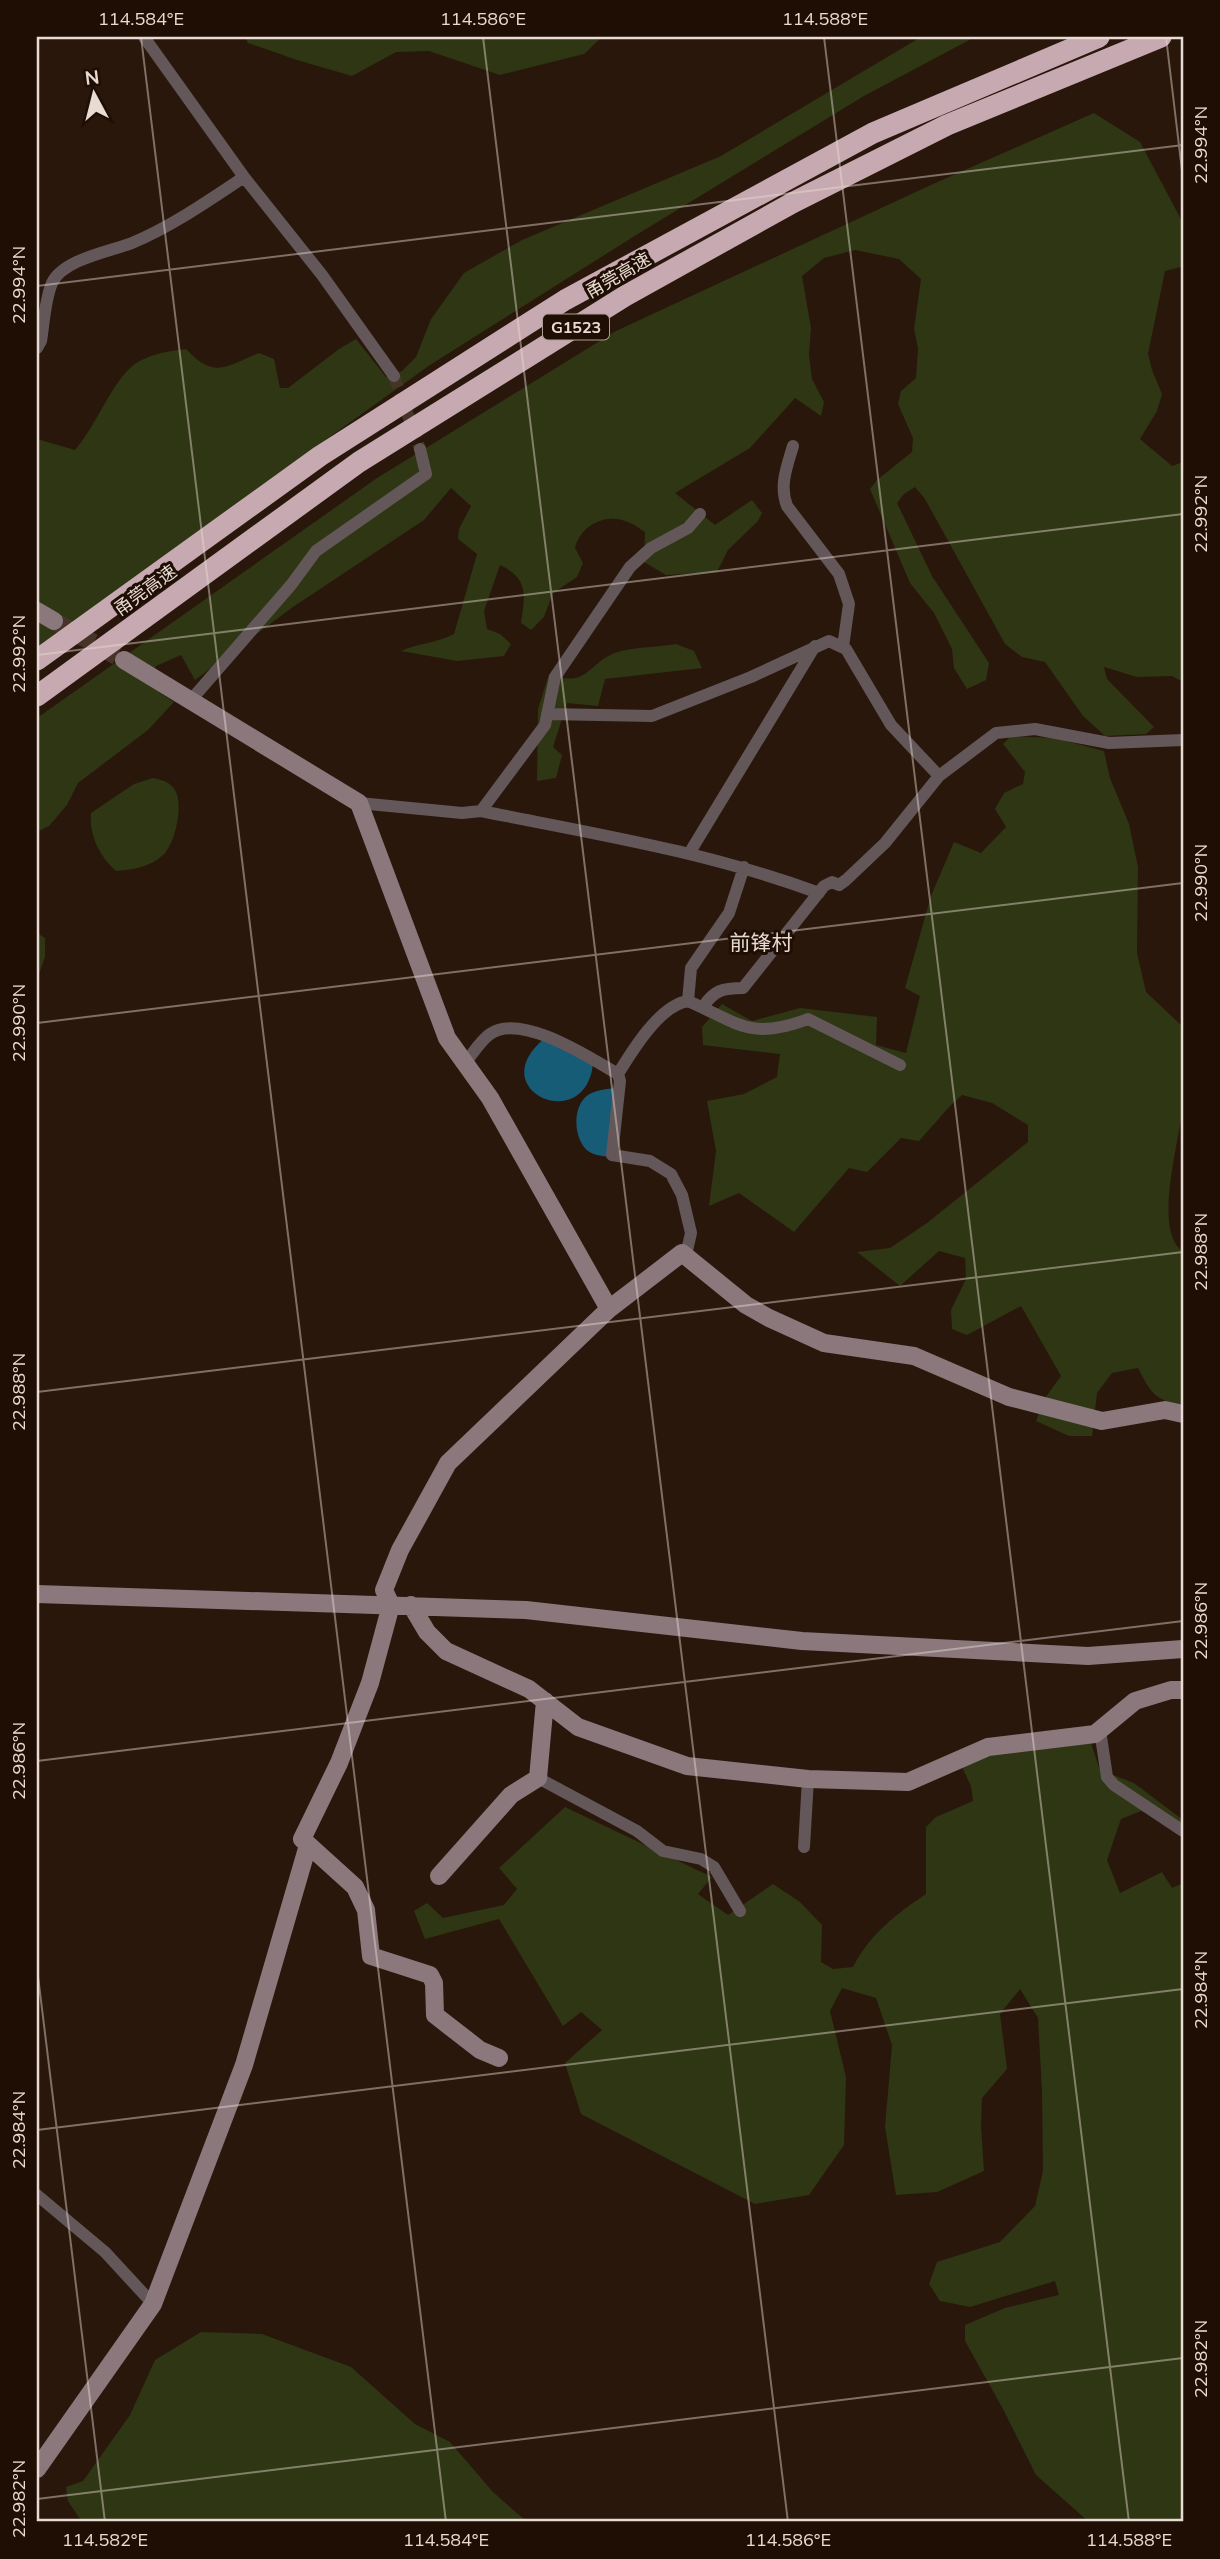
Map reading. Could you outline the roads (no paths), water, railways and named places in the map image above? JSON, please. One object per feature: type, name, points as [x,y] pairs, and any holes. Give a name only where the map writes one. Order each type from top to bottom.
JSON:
[{"type":"highway","name":"甬莞高速","points":[[37,660],[320,456],[565,300],[873,133],[1099,37]]},
{"type":"highway","name":"甬莞高速","points":[[37,696],[359,463],[625,296],[793,202],[947,125],[1161,37]]},
{"type":"street","points":[[144,37],[244,177],[322,275],[394,376]]},
{"type":"street","points":[[37,348],[41,341],[53,281],[61,274],[90,255],[131,243],[180,219],[244,177]]},
{"type":"street","points":[[793,446],[783,481],[784,498],[787,506],[839,574],[849,604],[844,647]]},
{"type":"street","points":[[191,700],[291,585],[316,551],[426,474],[420,449]]},
{"type":"street","points":[[481,811],[545,725],[555,677],[630,567],[651,548],[688,528],[700,514]]},
{"type":"street","points":[[37,611],[54,621]]},
{"type":"street","points":[[547,714],[652,716],[751,677],[815,645],[829,641],[844,647],[891,725],[939,776]]},
{"type":"street","points":[[690,852],[815,645]]},
{"type":"street","points":[[124,660],[359,803],[463,813],[481,811],[690,852],[744,867],[818,893]]},
{"type":"street","points":[[702,1007],[710,996],[722,988],[743,988],[824,886],[832,881],[839,885],[885,843],[939,776],[996,733],[1013,729],[1035,729],[1109,743],[1183,740]]},
{"type":"street","points":[[359,803],[447,1038],[490,1098],[609,1309]]},
{"type":"street","points":[[688,1001],[691,968],[729,913],[744,867]]},
{"type":"street","points":[[618,1074],[638,1042],[661,1018],[675,1004],[688,1001],[748,1029],[767,1030],[808,1019],[900,1065]]},
{"type":"street","points":[[464,1064],[489,1035],[499,1030],[514,1029],[562,1041],[618,1074],[620,1081],[612,1155],[650,1161],[671,1174],[682,1195],[691,1233],[686,1255]]},
{"type":"street","points":[[499,2057],[480,2050],[435,2015],[434,1983],[430,1975],[371,1956],[366,1910],[355,1888],[302,1839],[339,1763],[370,1683],[391,1605],[384,1590],[400,1550],[449,1463],[609,1309],[678,1254],[686,1255],[746,1305],[824,1343],[914,1356],[1009,1397],[1102,1422],[1165,1410],[1183,1414]]},
{"type":"street","points":[[37,1594],[526,1610],[802,1641],[1087,1656],[1183,1649]]},
{"type":"street","points":[[411,1605],[427,1632],[446,1651],[529,1689],[578,1727],[687,1766],[808,1779],[908,1782],[988,1747],[1095,1734],[1135,1701],[1171,1690],[1183,1690]]},
{"type":"street","points":[[538,1778],[545,1701]]},
{"type":"street","points":[[1100,1730],[1107,1777],[1114,1785],[1183,1831]]},
{"type":"street","points":[[439,1875],[511,1794],[538,1778]]},
{"type":"street","points":[[538,1778],[637,1832],[663,1851],[701,1859],[714,1867],[740,1911]]},
{"type":"street","points":[[804,1847],[808,1779]]},
{"type":"street","points":[[37,2469],[153,2304],[244,2064],[308,1845]]},
{"type":"street","points":[[37,2195],[105,2252],[153,2304]]},
{"type":"water","points":[[544,1039],[593,1064],[586,1086],[573,1098],[558,1101],[542,1098],[530,1088],[524,1075],[528,1058]]},
{"type":"water","points":[[616,1088],[609,1157],[588,1151],[583,1146],[576,1123],[579,1107],[588,1095]]},
{"type":"tunnel","points":[[394,376],[420,449]]},
{"type":"tunnel","points":[[54,621],[124,660]]},
{"type":"district","name":"前锋村","points":[[761,942]]}]
